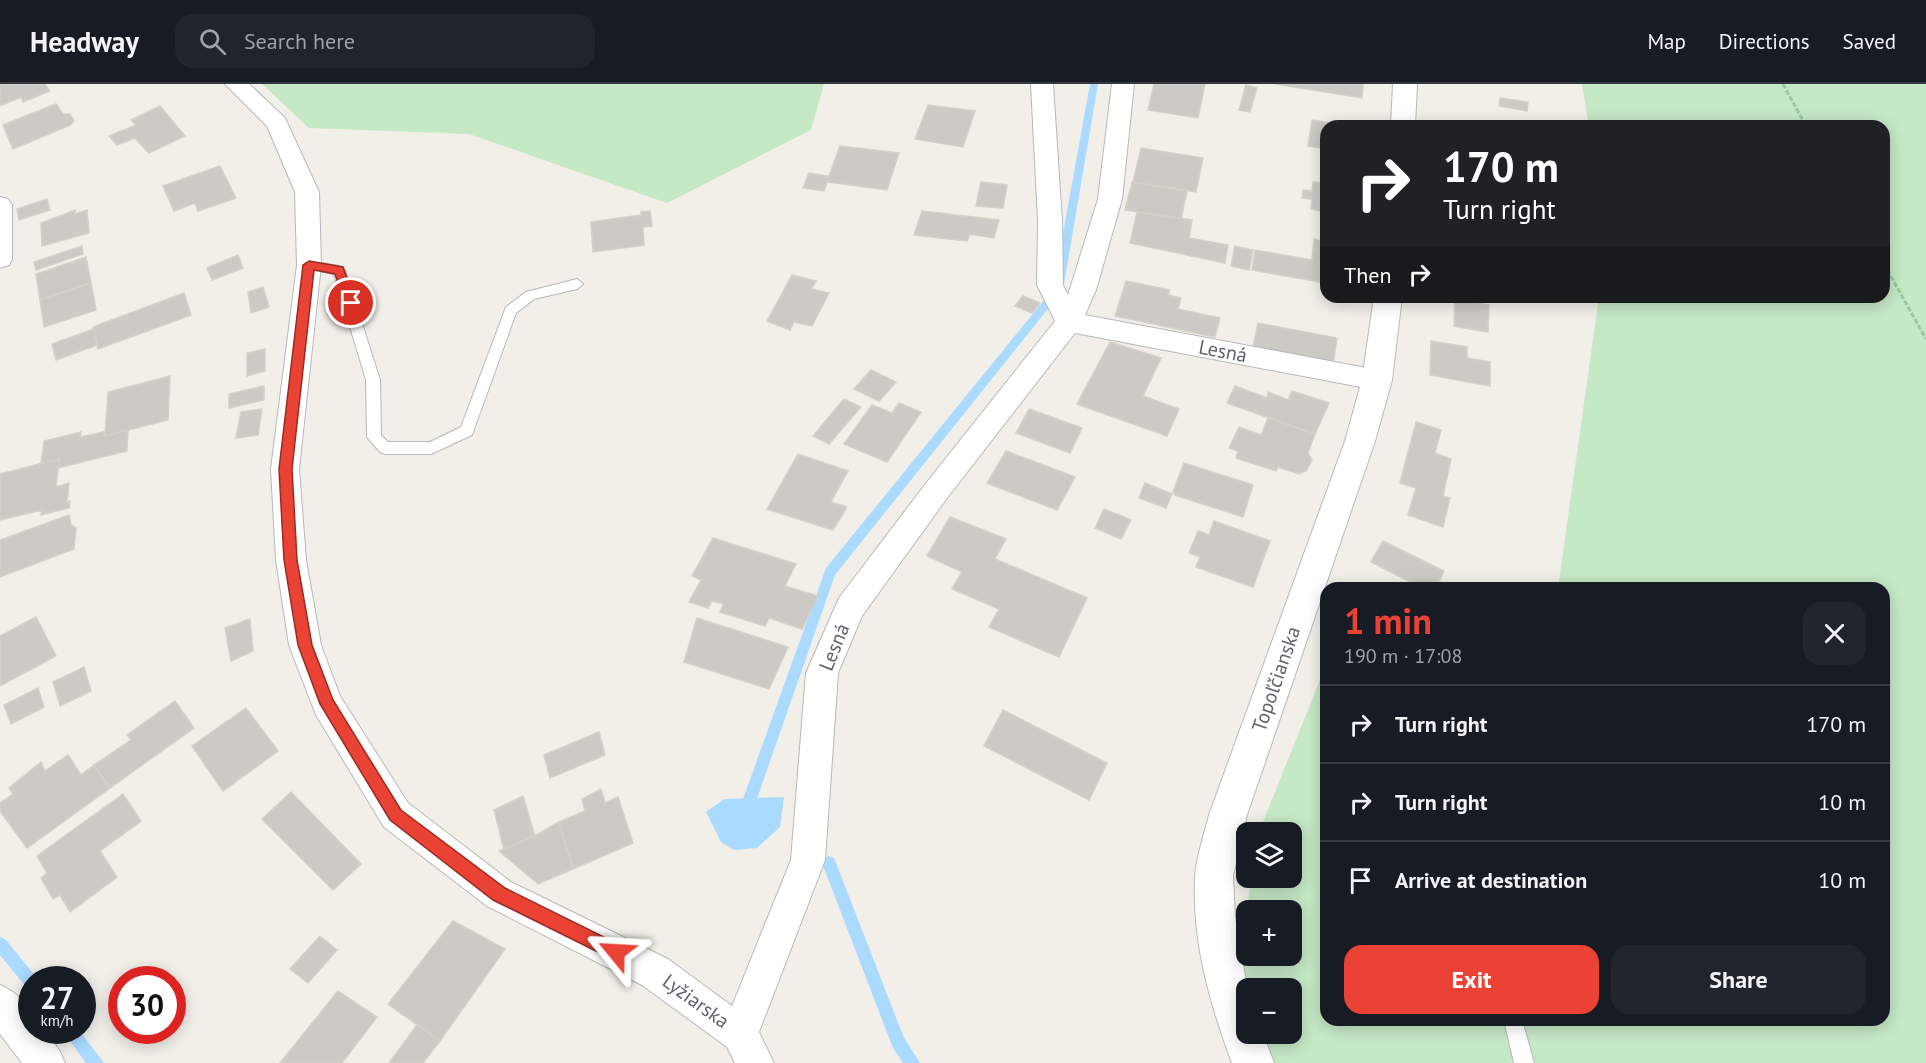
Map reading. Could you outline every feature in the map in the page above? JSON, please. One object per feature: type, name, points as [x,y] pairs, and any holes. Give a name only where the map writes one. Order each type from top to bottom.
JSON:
[{"type":"main road","points":[[1403,120],[1405,84]]},
{"type":"main road","name":"Topoľčianska","points":[[1253,1063],[1229,999],[1222,967],[1215,917],[1214,876],[1228,816],[1360,441],[1377,380],[1387,303]]},
{"type":"street","name":"Lyžiarska","points":[[236,84],[277,123],[307,192],[309,265],[285,469],[291,560],[303,634],[327,704],[396,815],[499,894],[655,972],[748,1049]]},
{"type":"street","points":[[1042,84],[1050,221],[1050,285],[1069,322]]},
{"type":"street","name":"Lesná","points":[[748,1049],[808,860],[822,673],[850,608],[937,490],[1069,322],[1083,290],[1110,199],[1122,84]]},
{"type":"street","points":[[0,205],[0,260]]},
{"type":"street","name":"Lesná","points":[[1069,322],[1377,380]]},
{"type":"street","points":[[0,1004],[46,1063]]},
{"type":"lane","points":[[309,265],[339,270],[373,380],[374,436],[385,448],[431,448],[467,431],[511,310],[530,295],[577,284]]},
{"type":"lane","points":[[1515,1026],[1524,1063]]},
{"type":"path","points":[[1783,84],[1803,120]]},
{"type":"path","points":[[1890,275],[1926,339]]},
{"type":"green space","points":[[262,84],[824,84],[811,130],[667,203],[469,134],[309,128]]},
{"type":"green space","points":[[1582,84],[1926,84],[1926,1063],[1270,1063],[1263,1044],[1302,1044],[1302,978],[1242,978],[1239,966],[1302,966],[1302,900],[1248,900],[1250,888],[1302,888],[1302,822],[1263,822],[1320,680],[1320,1026],[1890,1026],[1890,582],[1559,582],[1598,303],[1890,303],[1890,120],[1588,120]]},
{"type":"water","points":[[784,797],[780,827],[757,848],[734,850],[721,842],[706,812],[724,799]]},
{"type":"building","points":[[0,84],[45,84],[50,91],[23,102],[21,97],[0,106]]},
{"type":"building","points":[[1154,84],[1205,84],[1198,118],[1148,110]]},
{"type":"building","points":[[1275,84],[1363,84],[1362,98]]},
{"type":"building","points":[[1246,85],[1257,88],[1250,112],[1239,110]]},
{"type":"building","points":[[1500,98],[1528,102],[1527,111],[1499,106]]},
{"type":"building","points":[[56,104],[63,114],[70,114],[74,121],[70,125],[13,149],[3,125]]},
{"type":"building","points":[[928,105],[975,111],[963,147],[915,139]]},
{"type":"building","points":[[160,106],[185,136],[149,153],[135,138],[117,145],[109,136],[136,125],[131,120]]},
{"type":"building","points":[[1312,120],[1320,121],[1320,148],[1308,146]]},
{"type":"building","points":[[840,146],[899,153],[887,190],[827,182]]},
{"type":"building","points":[[1141,148],[1203,158],[1196,192],[1133,182]]},
{"type":"building","points":[[220,166],[236,198],[198,211],[195,203],[174,211],[163,186]]},
{"type":"building","points":[[809,173],[829,176],[824,191],[803,188]]},
{"type":"building","points":[[981,182],[1007,185],[1003,208],[976,206]]},
{"type":"building","points":[[1132,182],[1187,191],[1181,219],[1125,210]]},
{"type":"building","points":[[1313,182],[1320,183],[1320,211],[1311,209],[1312,199],[1302,198],[1303,190],[1312,191]]},
{"type":"building","points":[[47,199],[50,210],[19,220],[17,209]]},
{"type":"building","points":[[75,210],[75,214],[87,210],[89,233],[42,246],[41,223]]},
{"type":"building","points":[[650,211],[652,226],[643,227],[644,245],[593,252],[591,222],[641,215],[641,212]]},
{"type":"building","points":[[922,211],[999,220],[994,238],[970,234],[967,241],[914,235]]},
{"type":"building","points":[[1137,212],[1192,220],[1189,238],[1228,245],[1225,263],[1130,243]]},
{"type":"building","points":[[1314,239],[1320,240],[1320,282],[1252,270],[1255,250],[1312,260]]},
{"type":"building","points":[[82,246],[83,254],[36,270],[34,262]]},
{"type":"building","points":[[1235,246],[1253,250],[1249,270],[1231,266]]},
{"type":"building","points":[[238,255],[243,268],[212,280],[207,268]]},
{"type":"building","points":[[86,257],[91,283],[40,300],[36,274]]},
{"type":"building","points":[[792,275],[816,281],[811,289],[829,293],[812,326],[794,322],[790,330],[767,321]]},
{"type":"building","points":[[1126,281],[1170,290],[1168,295],[1181,298],[1178,309],[1220,318],[1215,337],[1115,316]]},
{"type":"building","points":[[91,283],[96,310],[44,327],[40,300]]},
{"type":"building","points":[[263,287],[269,307],[251,313],[248,292]]},
{"type":"building","points":[[184,293],[191,315],[98,349],[93,327]]},
{"type":"building","points":[[1023,296],[1040,303],[1032,313],[1015,306]]},
{"type":"building","points":[[1455,303],[1489,305],[1488,332],[1454,326]]},
{"type":"building","points":[[1258,323],[1337,338],[1333,363],[1253,347]]},
{"type":"building","points":[[94,329],[97,345],[56,360],[52,344]]},
{"type":"building","points":[[1431,341],[1467,347],[1467,358],[1490,362],[1490,386],[1430,375]]},
{"type":"building","points":[[1110,342],[1161,358],[1143,396],[1179,409],[1167,436],[1077,404]]},
{"type":"building","points":[[265,349],[265,371],[247,376],[247,353]]},
{"type":"building","points":[[871,370],[896,382],[879,401],[854,389]]},
{"type":"building","points":[[170,376],[168,420],[105,436],[108,392]]},
{"type":"building","points":[[264,386],[264,400],[229,408],[229,394]]},
{"type":"building","points":[[1235,386],[1267,398],[1268,392],[1288,400],[1292,391],[1329,403],[1315,434],[1227,403]]},
{"type":"building","points":[[844,399],[861,407],[829,444],[813,436]]},
{"type":"building","points":[[899,403],[921,412],[887,462],[844,444],[872,405],[892,413]]},
{"type":"building","points":[[262,409],[258,435],[236,438],[241,412]]},
{"type":"building","points":[[1029,409],[1082,428],[1070,453],[1016,433]]},
{"type":"building","points":[[1268,418],[1315,434],[1308,453],[1312,460],[1306,471],[1299,474],[1278,467],[1276,471],[1236,458],[1238,451],[1229,448],[1239,427],[1261,435]]},
{"type":"building","points":[[1416,422],[1441,430],[1435,453],[1451,459],[1443,496],[1450,498],[1443,527],[1408,515],[1416,488],[1400,483]]},
{"type":"building","points":[[128,430],[127,451],[58,468],[59,459],[41,464],[44,441],[81,432],[80,437],[104,432],[105,436]]},
{"type":"building","points":[[1006,451],[1075,477],[1057,510],[987,483]]},
{"type":"building","points":[[798,454],[848,471],[831,502],[847,507],[833,530],[767,509]]},
{"type":"building","points":[[59,459],[56,487],[69,483],[67,502],[70,501],[69,508],[41,515],[42,510],[0,520],[0,474]]},
{"type":"building","points":[[1184,463],[1253,485],[1243,517],[1175,495],[1173,492]]},
{"type":"building","points":[[1145,483],[1172,494],[1166,508],[1139,498]]},
{"type":"building","points":[[1104,509],[1131,520],[1121,539],[1095,528]]},
{"type":"building","points":[[69,515],[71,525],[76,528],[74,549],[0,577],[0,540]]},
{"type":"building","points":[[950,517],[1006,539],[995,559],[1087,598],[1059,657],[989,627],[999,609],[952,589],[962,572],[927,556]]},
{"type":"building","points":[[1214,521],[1270,541],[1253,587],[1196,567],[1200,557],[1189,553],[1198,531],[1209,535]]},
{"type":"building","points":[[713,538],[796,564],[785,586],[818,596],[802,629],[769,618],[765,626],[720,612],[724,604],[712,601],[708,608],[689,602],[701,580],[692,576]]},
{"type":"building","points":[[1383,541],[1444,571],[1439,582],[1410,582],[1371,562]]},
{"type":"building","points":[[36,617],[56,656],[0,686],[0,636]]},
{"type":"building","points":[[697,618],[788,647],[769,689],[684,662]]},
{"type":"building","points":[[250,619],[253,651],[231,661],[225,628]]},
{"type":"building","points":[[84,667],[91,691],[60,706],[53,682]]},
{"type":"building","points":[[38,688],[44,707],[11,724],[4,705]]},
{"type":"building","points":[[175,701],[194,728],[110,788],[94,765],[131,740],[127,735]]},
{"type":"building","points":[[246,708],[278,751],[223,791],[192,746]]},
{"type":"building","points":[[1003,710],[1107,763],[1089,800],[984,746]]},
{"type":"building","points":[[599,732],[605,755],[550,778],[544,755]]},
{"type":"building","points":[[68,755],[81,775],[94,765],[110,788],[27,848],[0,811],[0,803],[13,794],[9,788],[41,762],[45,771]]},
{"type":"building","points":[[601,789],[605,803],[618,797],[633,843],[573,869],[559,822],[585,811],[582,799]]},
{"type":"building","points":[[291,792],[361,864],[333,890],[262,819]]},
{"type":"building","points":[[123,794],[141,821],[100,851],[117,877],[70,912],[60,895],[53,899],[41,878],[47,873],[37,856]]},
{"type":"building","points":[[523,796],[535,836],[504,850],[494,810]]},
{"type":"building","points":[[559,822],[573,869],[538,884],[499,851],[535,836]]},
{"type":"building","points":[[453,921],[505,949],[440,1041],[388,1004]]},
{"type":"building","points":[[320,936],[337,950],[308,983],[290,969]]},
{"type":"building","points":[[338,991],[377,1017],[342,1063],[280,1063]]},
{"type":"building","points":[[417,1025],[440,1041],[423,1063],[389,1063]]},
{"type":"waterway","points":[[745,813],[830,572],[1058,290],[1094,84]]},
{"type":"waterway","points":[[829,863],[898,1043],[912,1063]]},
{"type":"waterway","points":[[0,944],[18,966]]},
{"type":"waterway","points":[[80,1044],[96,1063]]},
{"type":"route","points":[[351,303],[339,270],[309,265],[285,469],[291,560],[305,645],[327,704],[396,815],[499,894],[616,952]]}]
